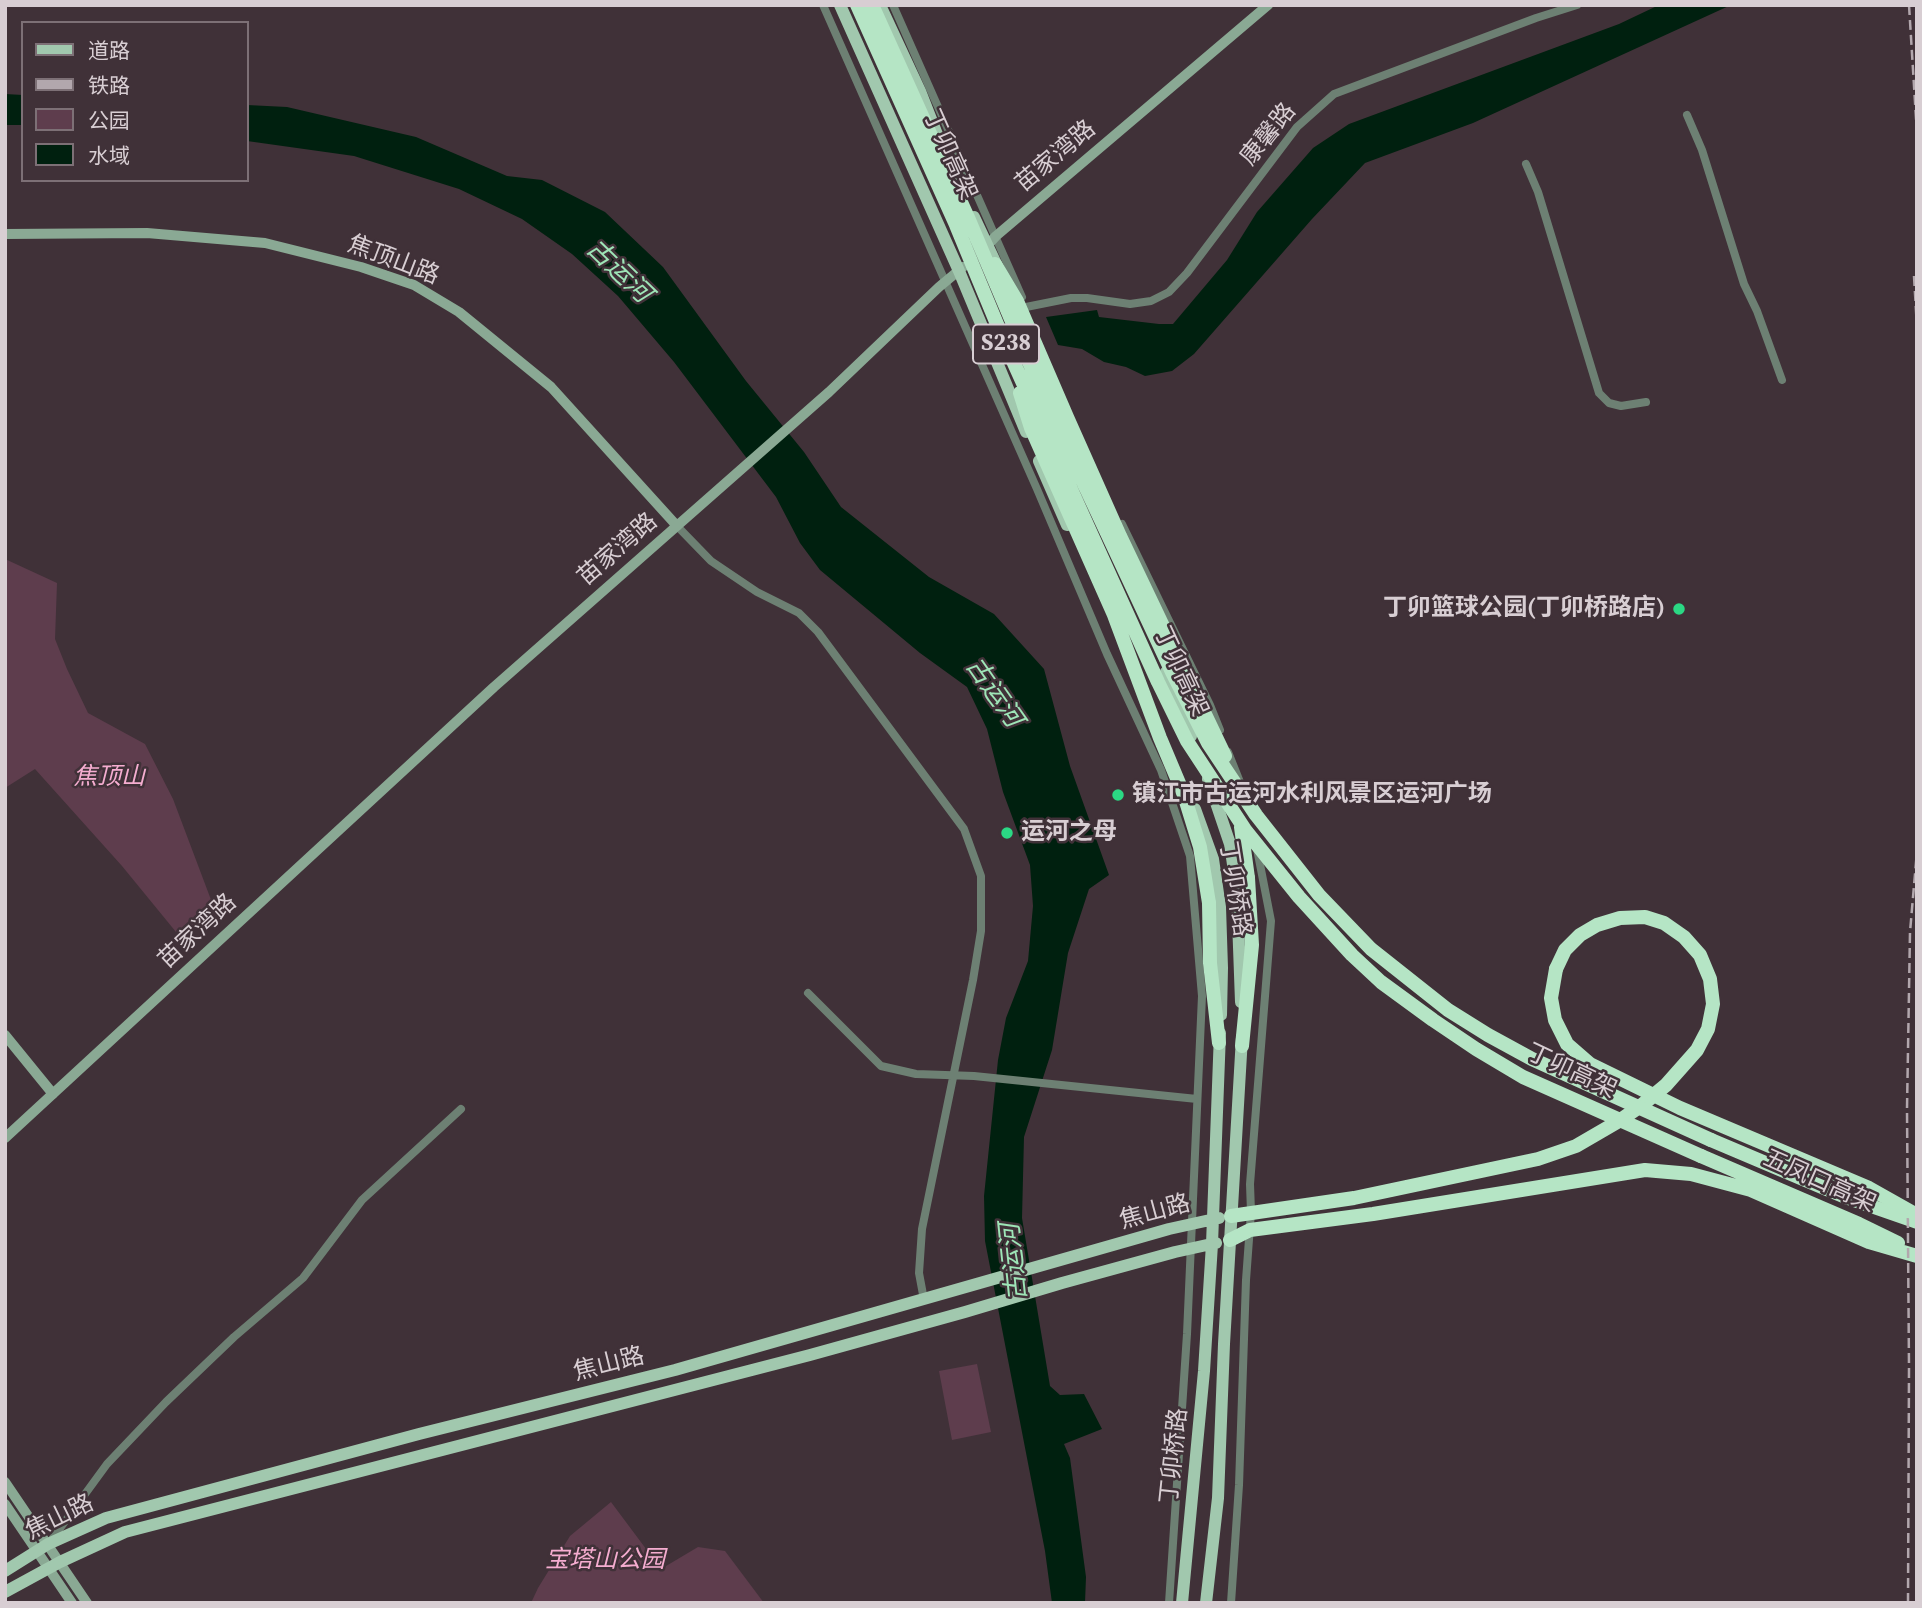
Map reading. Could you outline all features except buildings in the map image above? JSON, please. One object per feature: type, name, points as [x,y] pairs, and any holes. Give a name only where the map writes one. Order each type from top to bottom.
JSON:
[{"type":"highway","name":"丁卯高架","points":[[857,5],[956,225],[1004,341],[1158,682],[1187,741],[1246,831],[1326,927],[1381,982],[1476,1049],[1523,1077],[1701,1156]]},
{"type":"highway","name":"丁卯高架","points":[[872,5],[969,220],[1049,409],[1172,672],[1208,743],[1256,815],[1319,895],[1370,949],[1448,1010],[1532,1059],[1711,1140]]},
{"type":"highway","points":[[969,220],[1017,301],[1115,524],[1225,756],[1240,821],[1248,878],[1252,945],[1242,1046]]},
{"type":"highway","points":[[1004,341],[1031,428],[1114,615],[1184,795],[1200,847],[1209,903],[1210,963],[1219,1043]]},
{"type":"highway","points":[[1231,1216],[1354,1198],[1538,1159],[1576,1146],[1642,1105],[1666,1085],[1697,1050],[1708,1029],[1713,1004],[1710,979],[1700,955],[1684,937],[1664,923],[1645,918],[1620,918],[1597,925],[1580,935],[1565,950],[1556,969],[1551,998],[1555,1020],[1567,1044],[1590,1064],[1680,1108],[1869,1188],[1917,1215]]},
{"type":"highway","name":"五凤口高架","points":[[1711,1140],[1848,1198],[1917,1222]]},
{"type":"highway","name":"五凤口高架","points":[[1701,1156],[1860,1224],[1917,1254]]},
{"type":"highway","points":[[1230,1240],[1250,1230],[1373,1214],[1644,1170],[1691,1174],[1751,1190],[1868,1242],[1917,1254]]},
{"type":"main road","name":"丁卯桥路","points":[[840,5],[960,271],[1051,490],[1182,773],[1213,859],[1220,907],[1222,956],[1212,1244],[1204,1371],[1182,1603]]},
{"type":"main road","name":"丁卯桥路","points":[[880,5],[920,91],[964,199],[992,240],[1206,774],[1230,845],[1238,906],[1242,1046],[1218,1498],[1206,1603]]},
{"type":"main road","name":"焦山路","points":[[5,1571],[42,1548],[106,1518],[419,1434],[676,1370],[1192,1224],[1231,1216]]},
{"type":"main road","name":"焦山路","points":[[5,1592],[54,1565],[125,1532],[810,1355],[1062,1283],[1230,1240]]},
{"type":"street","points":[[823,5],[1107,654],[1161,770],[1190,856],[1202,996],[1188,1334],[1169,1603]]},
{"type":"street","points":[[893,5],[992,240],[1026,307],[1082,438],[1210,705],[1247,800],[1270,921],[1251,1171],[1239,1485],[1231,1603]]},
{"type":"street","name":"苗家湾路","points":[[5,1138],[494,687],[829,392],[945,282],[1268,5]]},
{"type":"street","name":"康馨路","points":[[1026,307],[1071,298],[1130,304],[1151,301],[1169,292],[1201,255],[1297,127],[1334,94],[1577,5]]},
{"type":"street","points":[[1687,115],[1702,150],[1744,284],[1757,311],[1782,380]]},
{"type":"street","points":[[1526,164],[1538,192],[1600,393],[1609,403],[1621,407],[1646,402]]},
{"type":"street","name":"焦顶山路","points":[[5,234],[147,233],[265,243],[361,267],[414,285],[459,312],[551,387],[677,526]]},
{"type":"street","points":[[677,526],[711,561],[757,592],[799,613],[818,632],[964,829],[981,876],[981,931],[974,980],[922,1229],[919,1273],[924,1300]]},
{"type":"street","points":[[807,993],[881,1066],[916,1074],[1197,1099]]},
{"type":"street","points":[[5,1035],[53,1094]]},
{"type":"street","points":[[42,1548],[107,1464],[166,1402],[234,1337],[303,1278],[362,1200],[461,1109]]},
{"type":"street","points":[[5,1482],[42,1548]]},
{"type":"street","points":[[5,1504],[87,1603]]},
{"type":"street","points":[[54,1565],[72,1603]]},
{"type":"green space","name":"焦顶山","points":[[5,559],[57,583],[55,639],[88,713],[145,744],[173,799],[219,921],[176,932],[122,866],[35,769],[5,788]]},
{"type":"green space","points":[[977,1364],[991,1432],[952,1440],[939,1371]]},
{"type":"green space","name":"宝塔山公园","points":[[611,1502],[661,1569],[698,1547],[725,1551],[764,1603],[531,1603],[570,1536]]},
{"type":"water","points":[[1659,5],[1731,5],[1473,123],[1365,163],[1312,219],[1194,354],[1172,371],[1145,376],[1126,367],[1104,362],[1082,349],[1058,345],[1046,317],[1097,310],[1099,317],[1173,324],[1227,260],[1257,212],[1313,148],[1349,124],[1619,24]]},
{"type":"water","points":[[5,94],[21,95],[21,125],[5,125]]},
{"type":"water","name":"古运河","points":[[248,105],[287,107],[416,137],[507,176],[542,180],[605,212],[663,267],[746,381],[804,452],[841,507],[929,577],[994,614],[1044,669],[1070,766],[1109,875],[1089,889],[1068,953],[1052,1050],[1024,1137],[1022,1218],[1050,1386],[1060,1395],[1084,1394],[1102,1429],[1064,1444],[1070,1458],[1086,1577],[1085,1603],[1052,1603],[1045,1551],[985,1241],[984,1196],[998,1060],[1006,1018],[1028,961],[1033,906],[1030,865],[1003,792],[987,729],[967,687],[920,653],[820,570],[800,543],[776,497],[674,362],[618,296],[572,254],[522,219],[459,189],[354,156],[248,141]]},
{"type":"railway","points":[[1909,5],[1917,134]]},
{"type":"railway","points":[[1914,276],[1917,328]]},
{"type":"railway","points":[[1908,1603],[1907,1109],[1910,932],[1917,851]]},
{"type":"place","name":"丁卯篮球公园(丁卯桥路店)","points":[[1679,609]]},
{"type":"place","name":"镇江市古运河水利风景区运河广场","points":[[1118,795]]},
{"type":"place","name":"运河之母","points":[[1007,833]]}]
